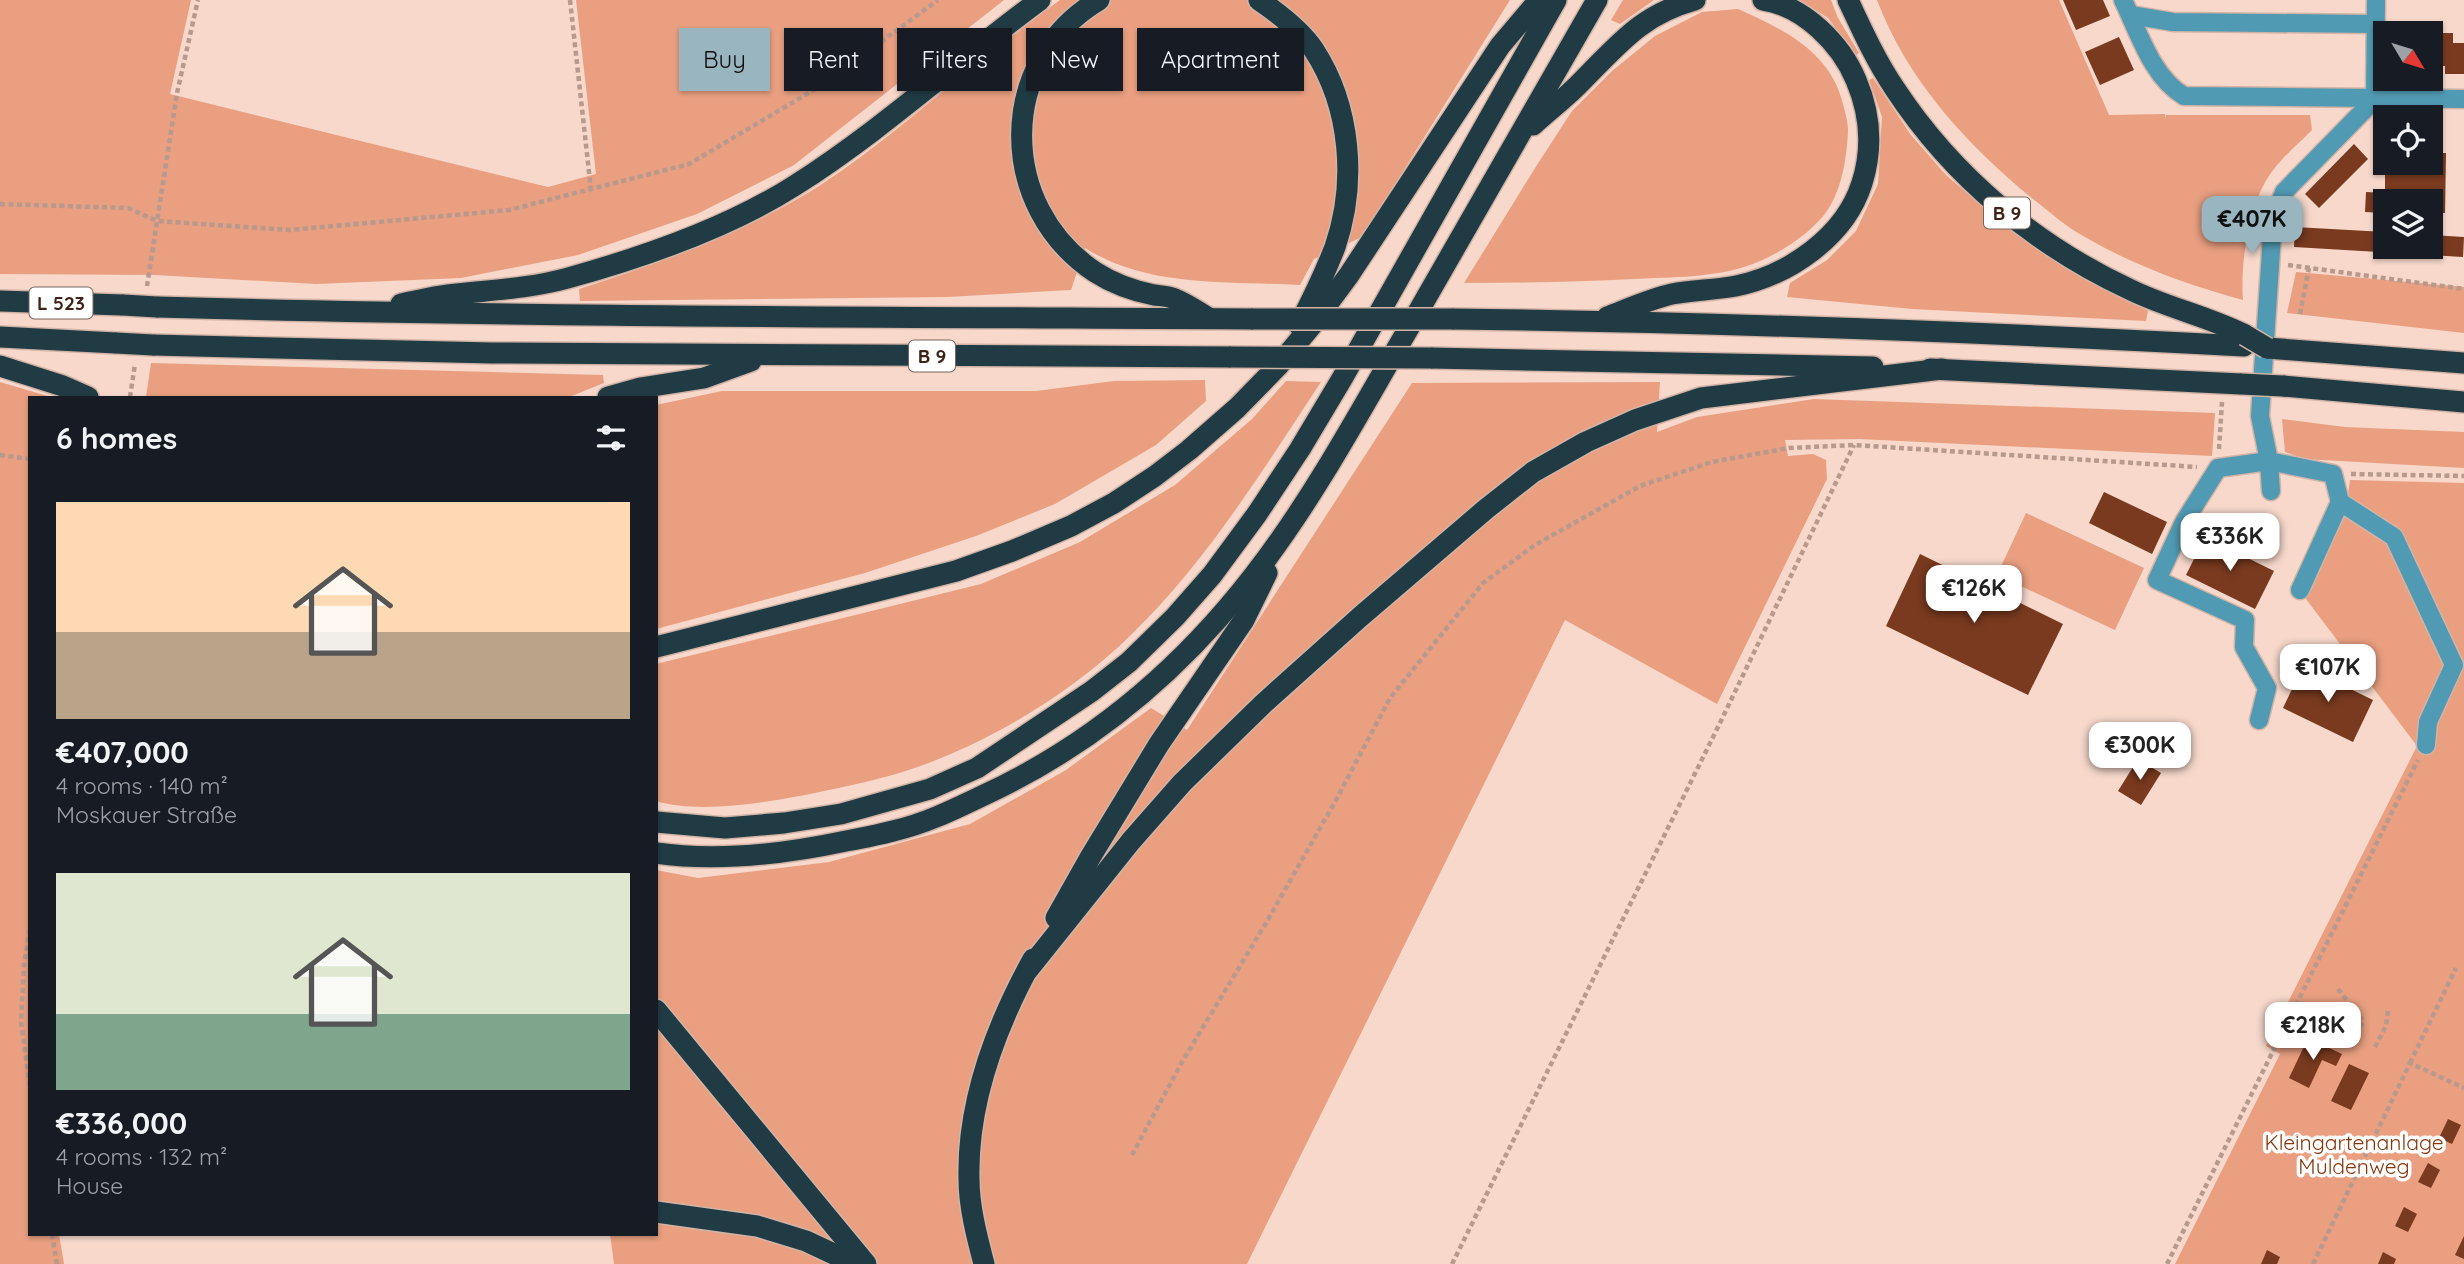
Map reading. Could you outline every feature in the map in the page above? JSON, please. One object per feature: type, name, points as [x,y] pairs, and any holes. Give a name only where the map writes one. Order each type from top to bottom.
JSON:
[{"type":"highway","points":[[358,313],[446,295],[510,290],[568,278],[730,220],[792,187],[855,146],[1040,0]]},
{"type":"highway","points":[[1099,0],[1065,27],[1043,55],[1022,115],[1021,147],[1026,176],[1050,231],[1072,254],[1096,273],[1123,286],[1152,295],[1174,298],[1209,318]]},
{"type":"highway","points":[[1259,0],[1284,19],[1314,49],[1332,87],[1345,130],[1349,167],[1335,246],[1279,366]]},
{"type":"highway","points":[[658,647],[956,571],[1012,551],[1071,526],[1114,503],[1181,456],[1237,408],[1279,366],[1349,275],[1500,46],[1539,0]]},
{"type":"highway","points":[[658,822],[725,828],[784,823],[841,814],[930,789],[988,761],[1092,691],[1129,662],[1175,618],[1212,575],[1300,449],[1556,0]]},
{"type":"highway","points":[[658,853],[759,855],[800,850],[895,831],[949,811],[1029,774],[1069,750],[1113,718],[1185,655],[1234,601],[1295,518],[1348,433],[1597,0]]},
{"type":"highway","points":[[1518,138],[1580,83],[1641,23],[1675,6],[1695,0]]},
{"type":"highway","points":[[1595,321],[1671,294],[1737,286],[1776,272],[1802,258],[1827,239],[1847,215],[1859,193],[1868,165],[1870,135],[1866,102],[1851,68],[1819,28],[1798,13],[1763,0]]},
{"type":"highway","name":"B 9","points":[[1848,0],[1894,89],[1924,130],[1962,174],[2018,223],[2095,272],[2132,291],[2214,320],[2244,341]]},
{"type":"highway","name":"L 523","points":[[0,301],[358,313]]},
{"type":"highway","points":[[358,313],[887,319],[1595,321],[2244,341],[2276,348],[2464,363]]},
{"type":"highway","points":[[0,337],[153,345],[478,353],[766,356]]},
{"type":"highway","name":"B 9","points":[[611,396],[640,387],[704,378],[766,356],[1231,357],[1705,362],[1942,369],[2283,386],[2464,402]]},
{"type":"highway","points":[[0,366],[86,396]]},
{"type":"highway","points":[[1027,971],[1131,841],[1182,783],[1263,704],[1360,617],[1466,525],[1533,472],[1586,442],[1635,420],[1701,398],[1942,369]]},
{"type":"highway","points":[[984,1264],[969,1182],[970,1142],[985,1069],[997,1035],[1027,971],[1091,856],[1159,744],[1244,620],[1295,518]]},
{"type":"highway","points":[[658,1012],[866,1264]]},
{"type":"highway","points":[[658,1212],[757,1226],[806,1241],[855,1264]]},
{"type":"street","points":[[2375,21],[2376,0]]},
{"type":"street","points":[[2127,8],[2173,22],[2373,24]]},
{"type":"street","points":[[2127,8],[2160,75],[2171,88],[2184,96],[2464,99]]},
{"type":"street","points":[[2271,492],[2269,461],[2260,416],[2273,221],[2284,192],[2375,99],[2375,91]]},
{"type":"street","points":[[2259,720],[2267,688],[2244,647],[2245,620],[2157,580],[2185,522],[2218,468],[2269,461],[2333,474],[2340,502],[2300,590]]},
{"type":"street","points":[[2340,502],[2394,537],[2454,666],[2428,722],[2426,745]]},
{"type":"path","points":[[157,221],[177,93],[198,0]]},
{"type":"path","points":[[570,0],[590,190]]},
{"type":"path","points":[[0,204],[128,208],[157,221],[290,230],[509,211],[688,163],[822,85],[939,0]]},
{"type":"path","points":[[2271,262],[2464,289]]},
{"type":"path","points":[[2300,314],[2309,268]]},
{"type":"path","points":[[1132,1155],[1182,1062],[1336,800],[1390,698],[1483,583],[1535,545],[1640,486],[1712,462],[1789,448],[1854,445],[2218,468],[2222,414]]},
{"type":"path","points":[[1452,1264],[1718,727],[1854,445]]},
{"type":"path","points":[[0,455],[28,458]]},
{"type":"path","points":[[2333,474],[2464,476]]},
{"type":"path","points":[[2167,1264],[2426,745]]},
{"type":"path","points":[[28,941],[21,1021],[28,1072]]},
{"type":"path","points":[[2313,1264],[2456,968]]},
{"type":"path","points":[[2338,989],[2363,1021],[2355,1037]]},
{"type":"path","points":[[2375,1046],[2386,1026],[2388,1011]]},
{"type":"path","points":[[2410,1063],[2464,1088]]},
{"type":"path","points":[[52,1236],[57,1264]]},
{"type":"green space","points":[[0,0],[191,0],[170,94],[548,187],[596,174],[576,0],[1004,0],[968,28],[897,28],[897,84],[794,165],[697,214],[578,255],[461,278],[316,284],[155,275],[0,274]]},
{"type":"green space","points":[[1060,0],[1510,0],[1362,237],[1314,259],[1300,285],[1217,282],[1162,276],[1109,261],[1085,248],[1071,290],[947,297],[580,301],[579,289],[672,257],[791,203],[841,171],[944,91],[1012,91],[1012,37]]},
{"type":"green space","points":[[1623,0],[1654,0],[1620,24],[1611,20]]},
{"type":"green space","points":[[1800,0],[1831,0],[1838,18],[1859,53],[1856,55],[1828,18]]},
{"type":"green space","points":[[1877,0],[2059,0],[2109,115],[2165,114],[2166,119],[2166,115],[2310,115],[2312,130],[2274,169],[2258,197],[2245,250],[2243,300],[2182,281],[2123,257],[2078,233],[2033,199],[1985,157],[1942,110],[1905,57]]},
{"type":"green space","points":[[1738,9],[1772,25],[1802,44],[1816,56],[1837,86],[1848,130],[1843,172],[1832,202],[1812,228],[1771,256],[1722,272],[1613,280],[1464,283],[1572,111],[1612,71],[1655,36],[1702,12]]},
{"type":"green space","points":[[1873,78],[1911,135],[1946,175],[2014,233],[2148,311],[2146,321],[1912,309],[1787,297],[1790,283],[1827,260],[1856,231],[1878,184],[1882,117],[1869,80]]},
{"type":"green space","points":[[2296,272],[2464,287],[2464,333],[2287,313]]},
{"type":"green space","points":[[151,363],[603,375],[604,383],[572,396],[146,396]]},
{"type":"green space","points":[[1205,380],[1206,401],[1156,445],[1055,504],[976,536],[865,573],[658,628],[658,405],[722,391],[1036,391],[1114,381]]},
{"type":"green space","points":[[1286,381],[1321,382],[1233,514],[1185,577],[1111,654],[1042,706],[992,735],[941,758],[868,781],[784,799],[740,805],[695,807],[658,801],[658,664],[981,584],[1080,542],[1175,485],[1252,419]]},
{"type":"green space","points":[[0,382],[48,396],[28,396],[28,1236],[59,1236],[64,1264],[0,1264]]},
{"type":"green space","points":[[1660,382],[1657,432],[1697,417],[1814,399],[2215,413],[2212,456],[1859,439],[1785,440],[1788,456],[1813,454],[1826,460],[1827,479],[1717,704],[1565,620],[1247,1264],[614,1264],[610,1236],[658,1236],[658,870],[698,878],[829,862],[970,824],[1066,770],[1151,708],[1187,730],[1412,383]]},
{"type":"green space","points":[[2282,419],[2345,427],[2464,432],[2464,468],[2304,459],[2285,452]]},
{"type":"green space","name":"Kleingartenanlage Muldenweg","points":[[2350,480],[2464,483],[2464,1264],[2175,1264],[2280,1054],[2266,1046],[2417,746],[2303,595],[2345,514]]},
{"type":"green space","points":[[2026,513],[2144,568],[2115,630],[1997,575]]},
{"type":"building","points":[[2063,0],[2103,0],[2110,16],[2076,30]]},
{"type":"building","points":[[2443,33],[2453,33],[2453,43],[2464,43],[2464,74],[2445,74]]},
{"type":"building","points":[[2119,37],[2134,70],[2100,85],[2085,52]]},
{"type":"building","points":[[2354,144],[2368,159],[2319,208],[2305,194]]},
{"type":"building","points":[[2443,153],[2446,153],[2445,213],[2443,189],[2385,189],[2385,175],[2443,175]]},
{"type":"building","points":[[2366,192],[2373,192],[2373,212],[2365,212]]},
{"type":"building","points":[[2295,227],[2373,231],[2373,252],[2294,247]]},
{"type":"building","points":[[2443,236],[2464,237],[2463,257],[2443,256]]},
{"type":"building","points":[[2104,492],[2167,522],[2152,554],[2089,523]]},
{"type":"building","points":[[2205,537],[2274,571],[2255,609],[2186,575]]},
{"type":"building","points":[[1920,554],[2063,624],[2028,695],[1886,626]]},
{"type":"building","points":[[2303,666],[2373,700],[2353,742],[2283,708]]},
{"type":"building","points":[[2138,759],[2161,773],[2141,805],[2118,791]]},
{"type":"building","points":[[2308,1038],[2342,1054],[2336,1066],[2322,1060],[2309,1088],[2289,1078]]},
{"type":"building","points":[[2349,1064],[2369,1073],[2351,1110],[2331,1101]]},
{"type":"building","points":[[2448,1119],[2461,1125],[2452,1144],[2439,1138]]},
{"type":"building","points":[[2428,1163],[2440,1170],[2431,1188],[2418,1182]]},
{"type":"building","points":[[2404,1207],[2417,1214],[2408,1232],[2395,1226]]},
{"type":"building","points":[[2464,1236],[2464,1259],[2455,1255]]},
{"type":"building","points":[[2267,1250],[2280,1257],[2277,1264],[2261,1264]]},
{"type":"building","points":[[2383,1252],[2396,1259],[2394,1264],[2378,1264]]}]
